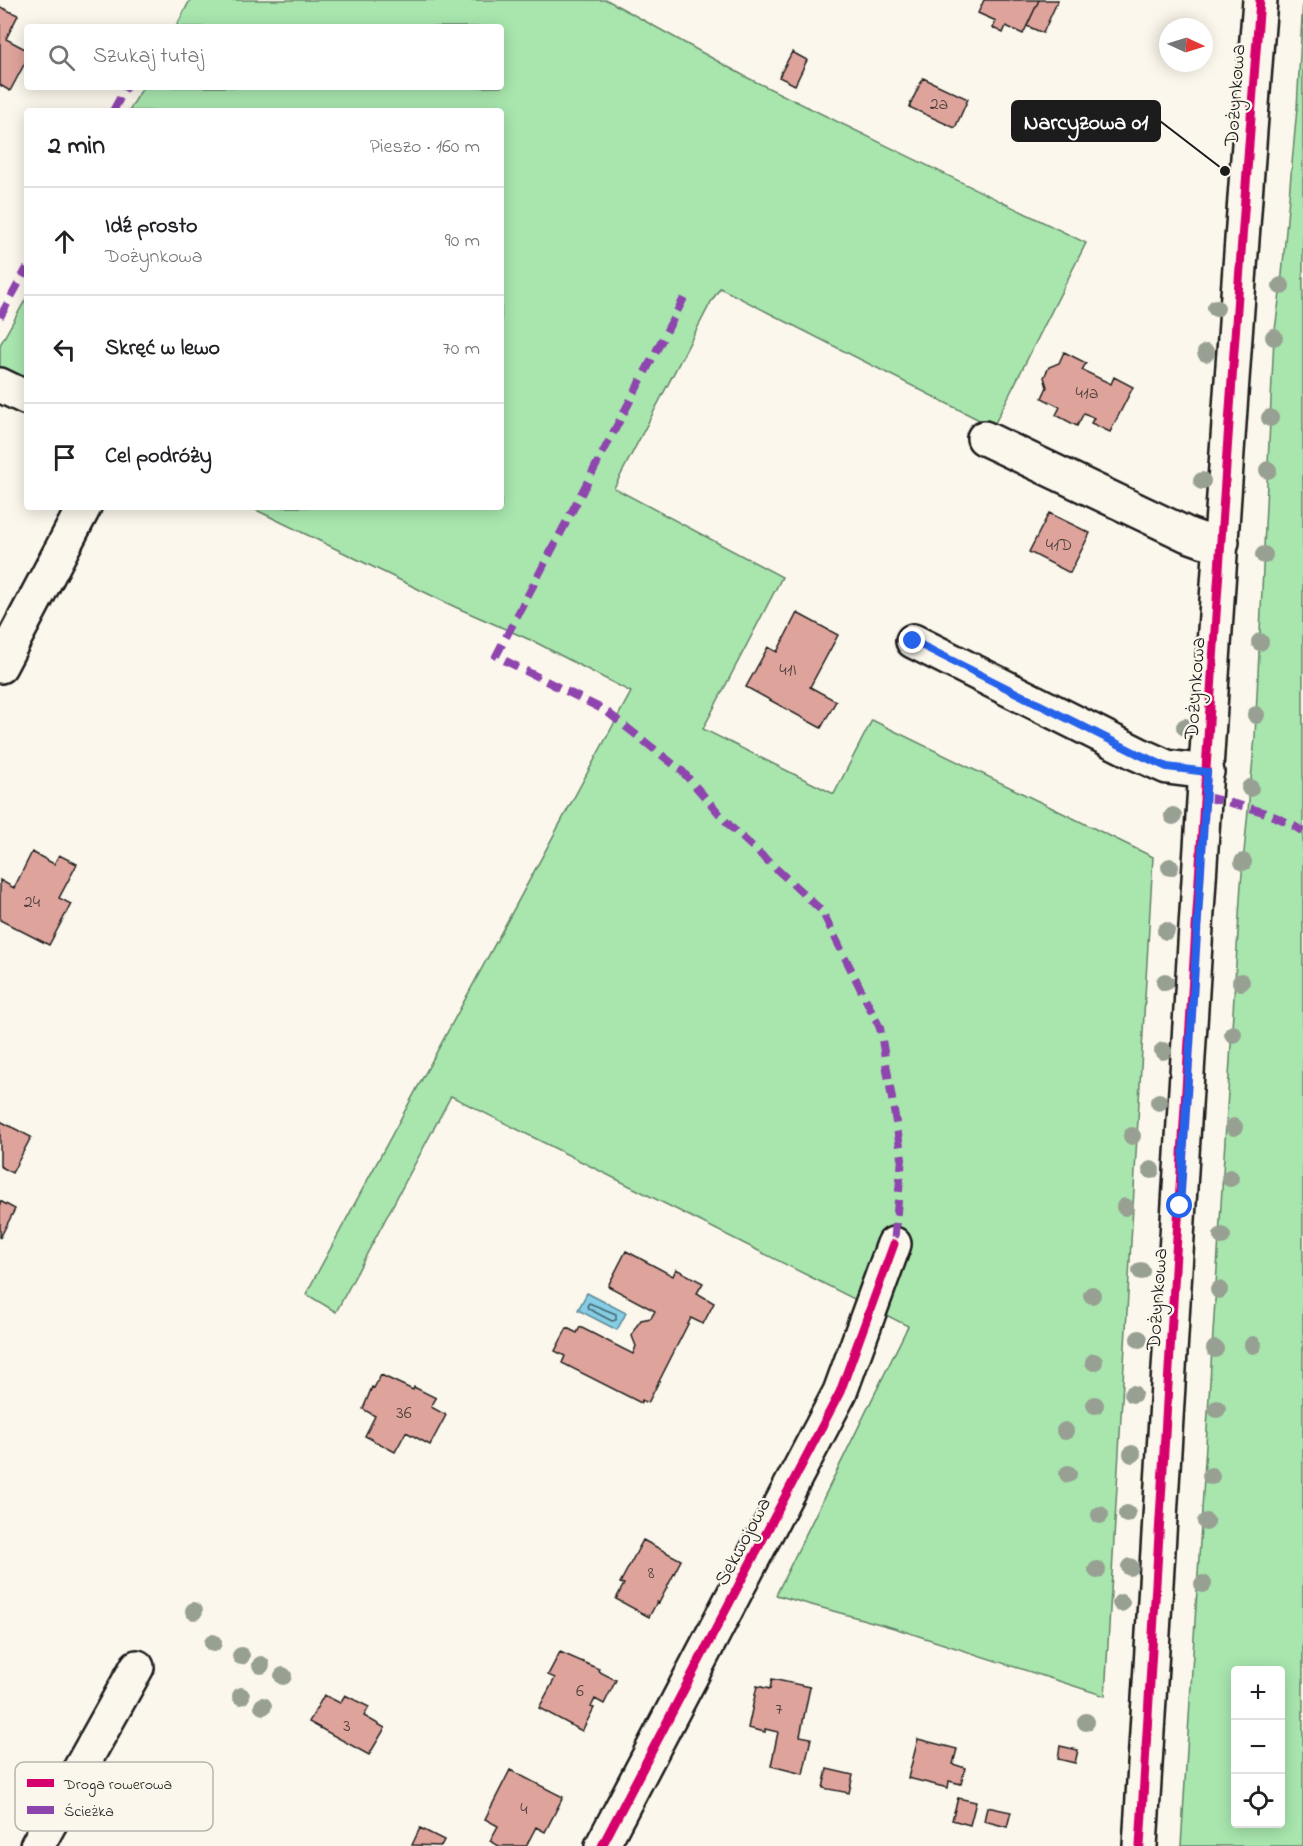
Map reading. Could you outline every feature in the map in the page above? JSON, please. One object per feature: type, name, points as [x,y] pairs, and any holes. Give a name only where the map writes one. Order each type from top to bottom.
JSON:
[{"type":"street","name":"Dożynkowa","points":[[1140,1846],[1244,197],[1260,0]]},
{"type":"street","points":[[0,386],[24,397]]},
{"type":"street","points":[[984,438],[1188,535],[1205,541],[1222,542]]},
{"type":"street","points":[[0,666],[82,510]]},
{"type":"street","points":[[913,641],[1167,767],[1207,772]]},
{"type":"street","name":"Sekwojowa","points":[[602,1846],[840,1392],[894,1244]]},
{"type":"street","points":[[84,1762],[137,1667]]},
{"type":"street","points":[[37,1846],[45,1831]]},
{"type":"green space","points":[[190,0],[607,0],[748,78],[1086,243],[993,427],[720,288],[614,488],[782,577],[703,729],[834,794],[872,720],[1153,857],[1105,1696],[894,1628],[776,1595],[908,1326],[451,1096],[336,1312],[306,1294],[631,692],[535,642],[453,606],[256,510],[504,510],[504,108],[131,108],[141,90],[504,90],[504,24],[178,24]]},
{"type":"green space","points":[[1303,0],[1303,1846],[1181,1846],[1241,884],[1255,737],[1274,337],[1281,286],[1297,108]]},
{"type":"green space","points":[[24,302],[24,388],[0,375],[0,345]]},
{"type":"water","points":[[587,1293],[626,1313],[617,1330],[578,1310]]},
{"type":"building","points":[[984,0],[1039,0],[1023,34],[1006,26],[1003,33],[993,28],[996,21],[978,13]]},
{"type":"building","points":[[1039,0],[1058,0],[1043,33],[1027,26]]},
{"type":"building","points":[[0,7],[18,15],[6,39],[24,48],[24,65],[10,91],[0,85]]},
{"type":"building","points":[[792,52],[807,60],[795,85],[779,77]]},
{"type":"building","points":[[923,78],[968,99],[955,128],[909,107]]},
{"type":"building","points":[[1064,352],[1086,363],[1082,370],[1111,384],[1114,377],[1133,387],[1110,432],[1091,423],[1094,418],[1084,413],[1077,426],[1056,415],[1060,407],[1042,398],[1047,387],[1044,377],[1049,367],[1059,363]]},
{"type":"building","points":[[1049,513],[1090,533],[1070,573],[1029,552]]},
{"type":"building","points":[[797,613],[838,635],[810,687],[836,701],[821,728],[746,687],[768,647],[777,652]]},
{"type":"building","points":[[32,852],[54,864],[59,855],[77,864],[59,898],[71,904],[49,945],[0,920],[0,880],[14,888]]},
{"type":"building","points":[[0,1121],[31,1137],[12,1173],[0,1166]]},
{"type":"building","points":[[0,1201],[15,1209],[0,1238]]},
{"type":"building","points":[[626,1251],[673,1276],[676,1269],[703,1283],[697,1293],[714,1303],[703,1324],[691,1318],[648,1403],[642,1400],[641,1403],[562,1363],[565,1356],[555,1351],[567,1328],[577,1333],[580,1327],[633,1354],[636,1346],[632,1336],[635,1328],[641,1320],[651,1318],[655,1311],[608,1286]]},
{"type":"building","points":[[381,1375],[436,1398],[431,1407],[446,1415],[430,1445],[406,1432],[395,1452],[365,1436],[375,1416],[363,1409],[372,1387],[374,1388]]},
{"type":"building","points":[[643,1540],[681,1560],[659,1603],[657,1602],[649,1617],[616,1599],[624,1584],[620,1583]]},
{"type":"building","points":[[560,1652],[599,1669],[598,1671],[616,1680],[604,1704],[595,1699],[591,1707],[594,1708],[582,1731],[539,1708],[555,1678],[548,1675]]},
{"type":"building","points":[[772,1679],[810,1687],[800,1736],[811,1738],[803,1774],[771,1766],[778,1732],[748,1728],[757,1686],[770,1689]]},
{"type":"building","points":[[324,1695],[340,1703],[345,1695],[369,1707],[364,1716],[385,1728],[369,1755],[309,1722]]},
{"type":"building","points":[[918,1739],[957,1749],[953,1764],[965,1768],[961,1784],[949,1781],[948,1788],[908,1778]]},
{"type":"building","points":[[1060,1746],[1078,1750],[1075,1763],[1058,1759]]},
{"type":"building","points":[[827,1769],[853,1775],[849,1793],[823,1788]]},
{"type":"building","points":[[510,1770],[563,1797],[545,1832],[536,1827],[526,1846],[499,1846],[490,1841],[498,1826],[485,1819]]},
{"type":"building","points":[[958,1798],[976,1802],[970,1825],[952,1820]]},
{"type":"building","points":[[987,1807],[1011,1812],[1007,1827],[984,1821]]},
{"type":"building","points":[[420,1828],[444,1840],[441,1846],[412,1845]]},
{"type":"marked path","points":[[115,108],[124,90]]},
{"type":"marked path","points":[[0,317],[24,273]]},
{"type":"marked path","points":[[684,298],[496,656],[606,711],[682,771],[731,827],[822,911],[880,1028],[902,1158],[894,1244]]},
{"type":"marked path","points":[[1206,797],[1269,814],[1303,832]]},
{"type":"cycle path","points":[[1140,1846],[1211,692],[1260,0]]},
{"type":"cycle path","points":[[602,1846],[840,1392],[894,1244]]},
{"type":"place","name":"Narcyzowa 01","points":[[1225,171]]},
{"type":"route","points":[[913,641],[1167,767],[1207,772],[1180,1206]]}]
